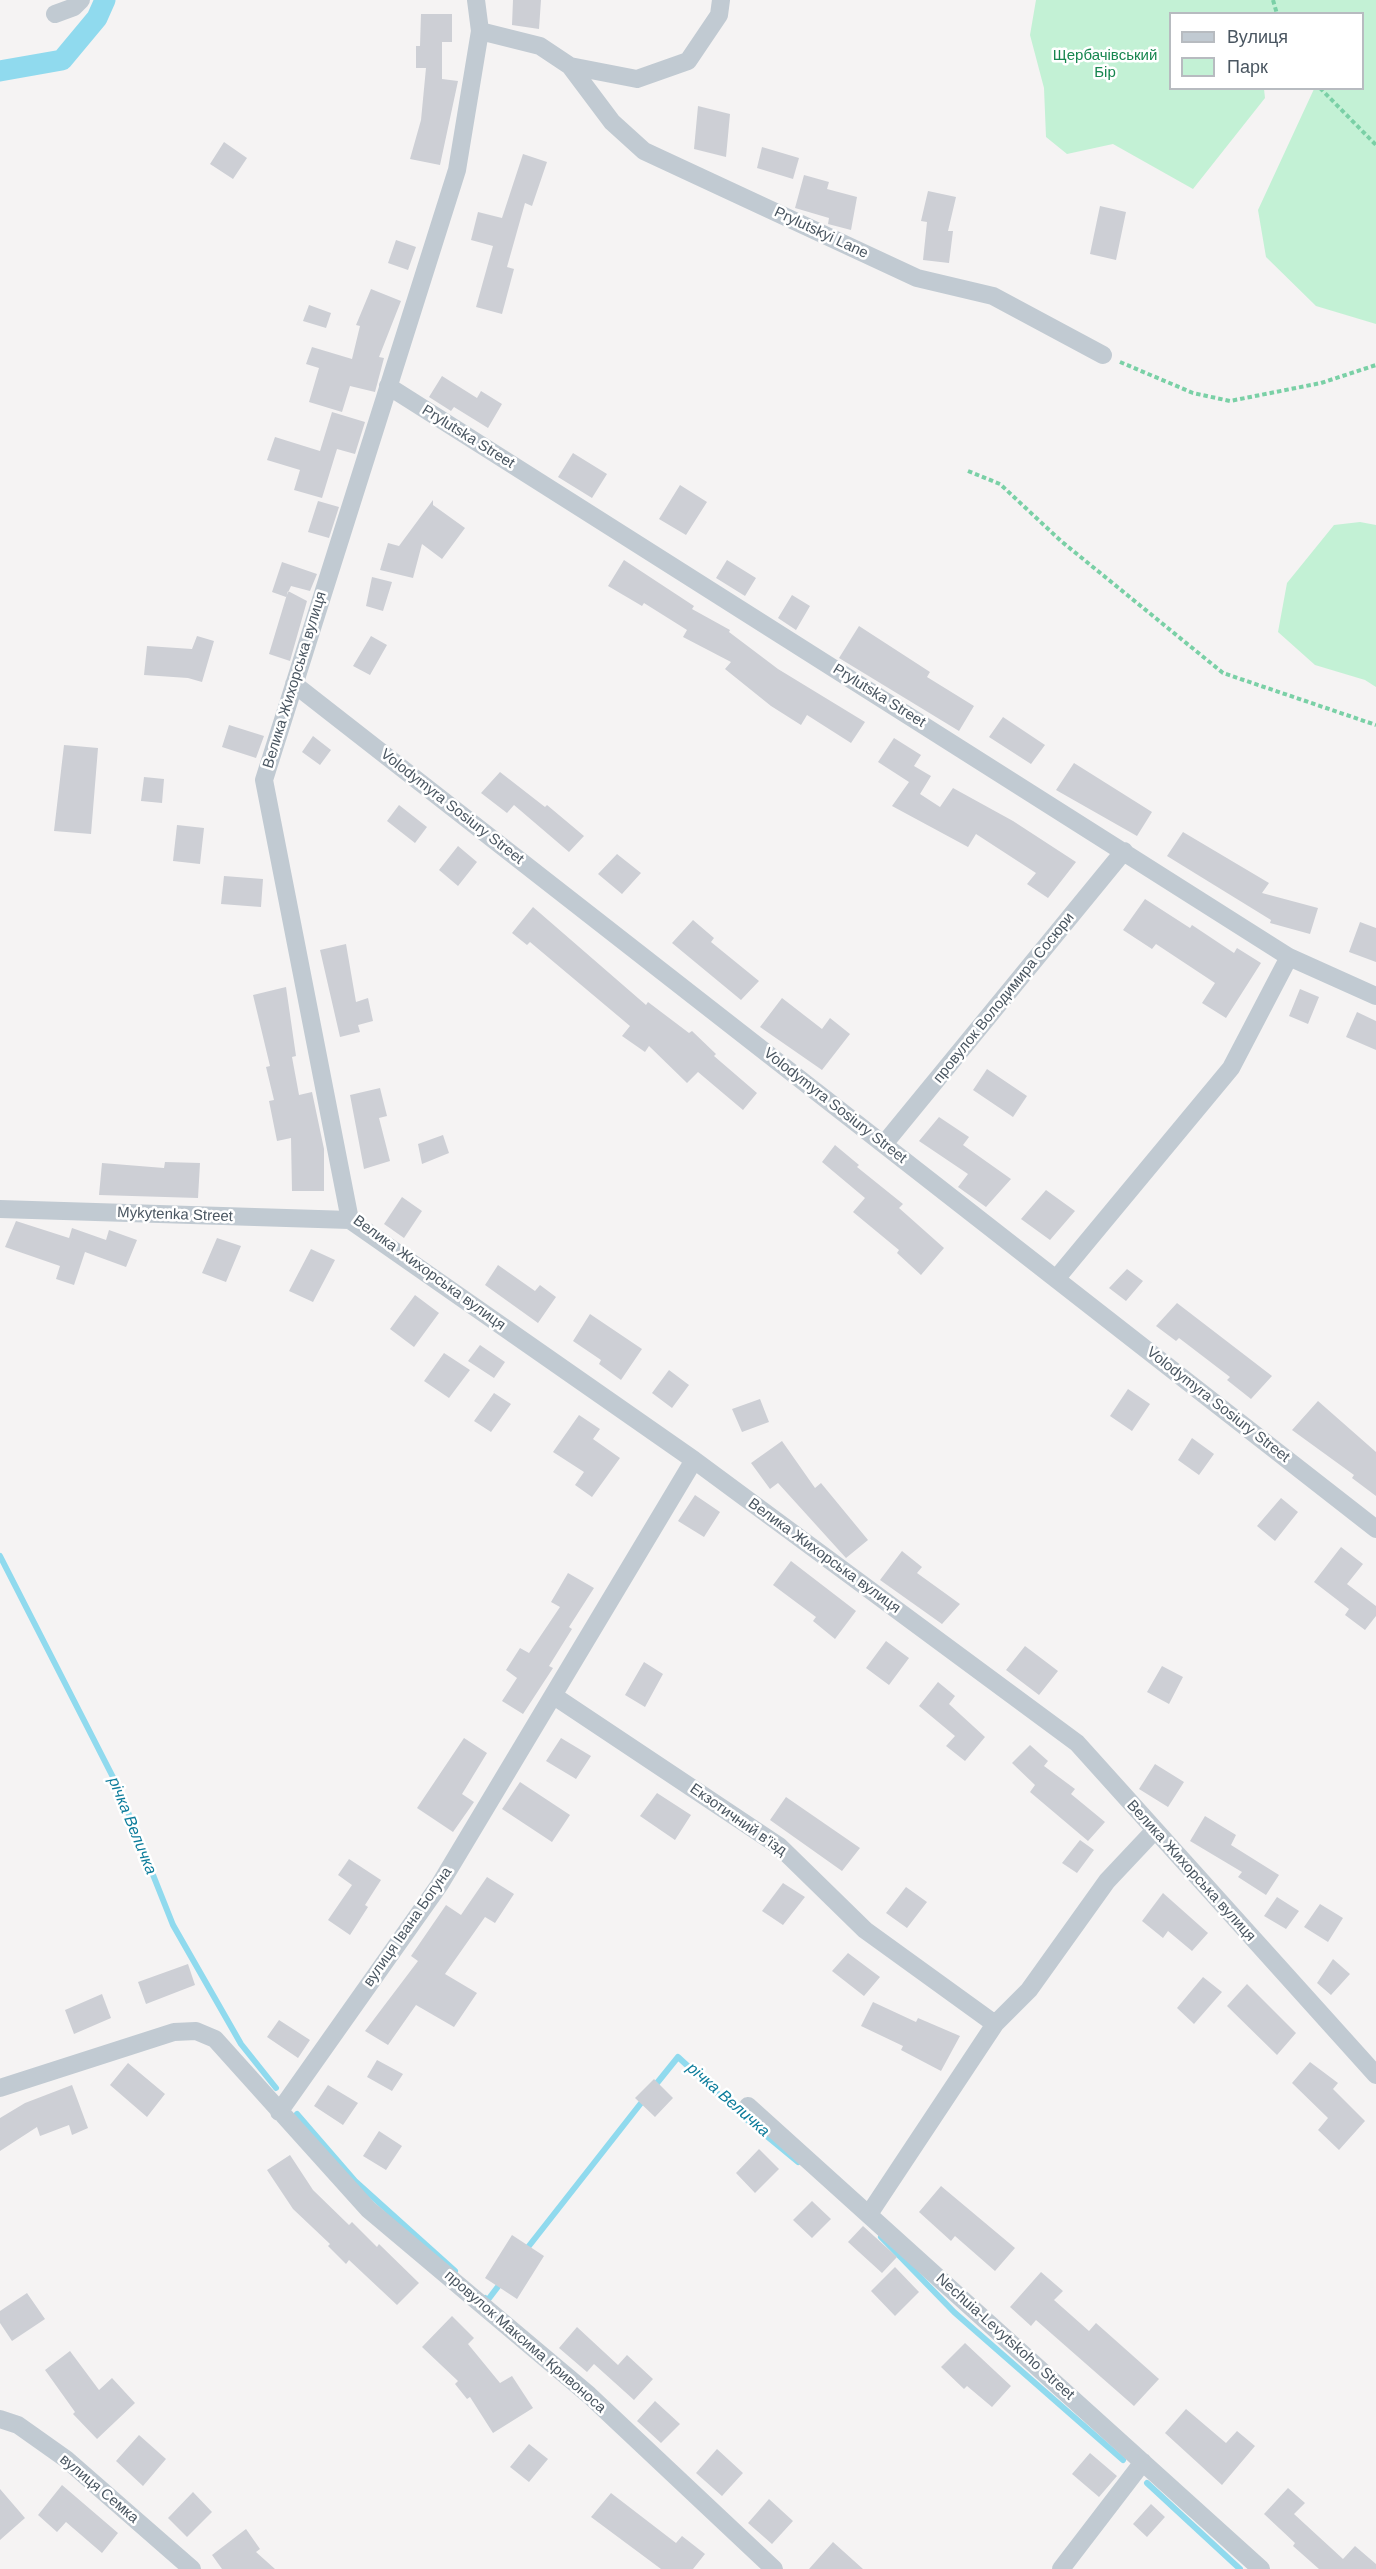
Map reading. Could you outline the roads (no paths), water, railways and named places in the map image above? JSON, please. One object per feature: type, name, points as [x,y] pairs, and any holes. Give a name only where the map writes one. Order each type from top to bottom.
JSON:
[{"type":"street","points":[[55,14],[74,7],[81,0]]},
{"type":"street","name":"Велика Жихорська вулиця","points":[[476,0],[480,31],[456,170],[264,780],[350,1220],[694,1460],[1077,1743],[1376,2074]]},
{"type":"street","points":[[480,31],[540,46],[570,66],[638,79],[688,61],[719,15],[721,0]]},
{"type":"street","name":"Prylutskyi Lane","points":[[570,66],[612,122],[644,151],[917,278],[993,296],[1103,354]]},
{"type":"street","name":"Prylutska Street","points":[[388,386],[1288,957],[1376,996]]},
{"type":"street","name":"Volodymyra Sosiury Street","points":[[294,684],[1376,1528]]},
{"type":"street","name":"провулок Володимира Сосюри","points":[[884,1144],[1124,851]]},
{"type":"street","points":[[1056,1279],[1231,1068],[1288,957]]},
{"type":"street","name":"Mykytenka Street","points":[[0,1209],[350,1220]]},
{"type":"street","name":"вулиця Івана Богуна","points":[[279,2112],[440,1884],[694,1460]]},
{"type":"street","name":"Екзотичний в'їзд","points":[[554,1696],[779,1846],[865,1930],[996,2024]]},
{"type":"street","points":[[869,2214],[996,2024],[1029,1990],[1107,1881],[1155,1830]]},
{"type":"street","points":[[0,2088],[174,2032],[196,2031],[215,2039],[279,2112]]},
{"type":"street","name":"Nechuia-Levytskoho Street","points":[[748,2106],[1261,2569]]},
{"type":"street","name":"провулок Максима Кривоноса","points":[[279,2112],[368,2209],[589,2396],[774,2569]]},
{"type":"street","name":"вулиця Семка","points":[[0,2419],[18,2425],[66,2459],[192,2569]]},
{"type":"street","points":[[1060,2569],[1143,2462]]},
{"type":"waterway","points":[[0,71],[62,60],[97,18],[105,0]]},
{"type":"waterway","name":"річка Величка","points":[[0,1556],[118,1787],[173,1925],[241,2044],[276,2088]]},
{"type":"waterway","name":"річка Величка","points":[[653,2088],[678,2057],[740,2114],[798,2162]]},
{"type":"waterway","name":"річка Величка","points":[[525,2251],[645,2098]]},
{"type":"waterway","name":"річка Величка","points":[[297,2114],[355,2181],[455,2271]]},
{"type":"waterway","name":"річка Величка","points":[[881,2237],[954,2312],[1123,2460]]},
{"type":"waterway","name":"річка Величка","points":[[485,2298],[487,2301],[503,2280]]},
{"type":"waterway","name":"річка Величка","points":[[1147,2483],[1240,2569]]},
{"type":"park label","name":"Щербачівський Бір","points":[[1105,64]]}]
